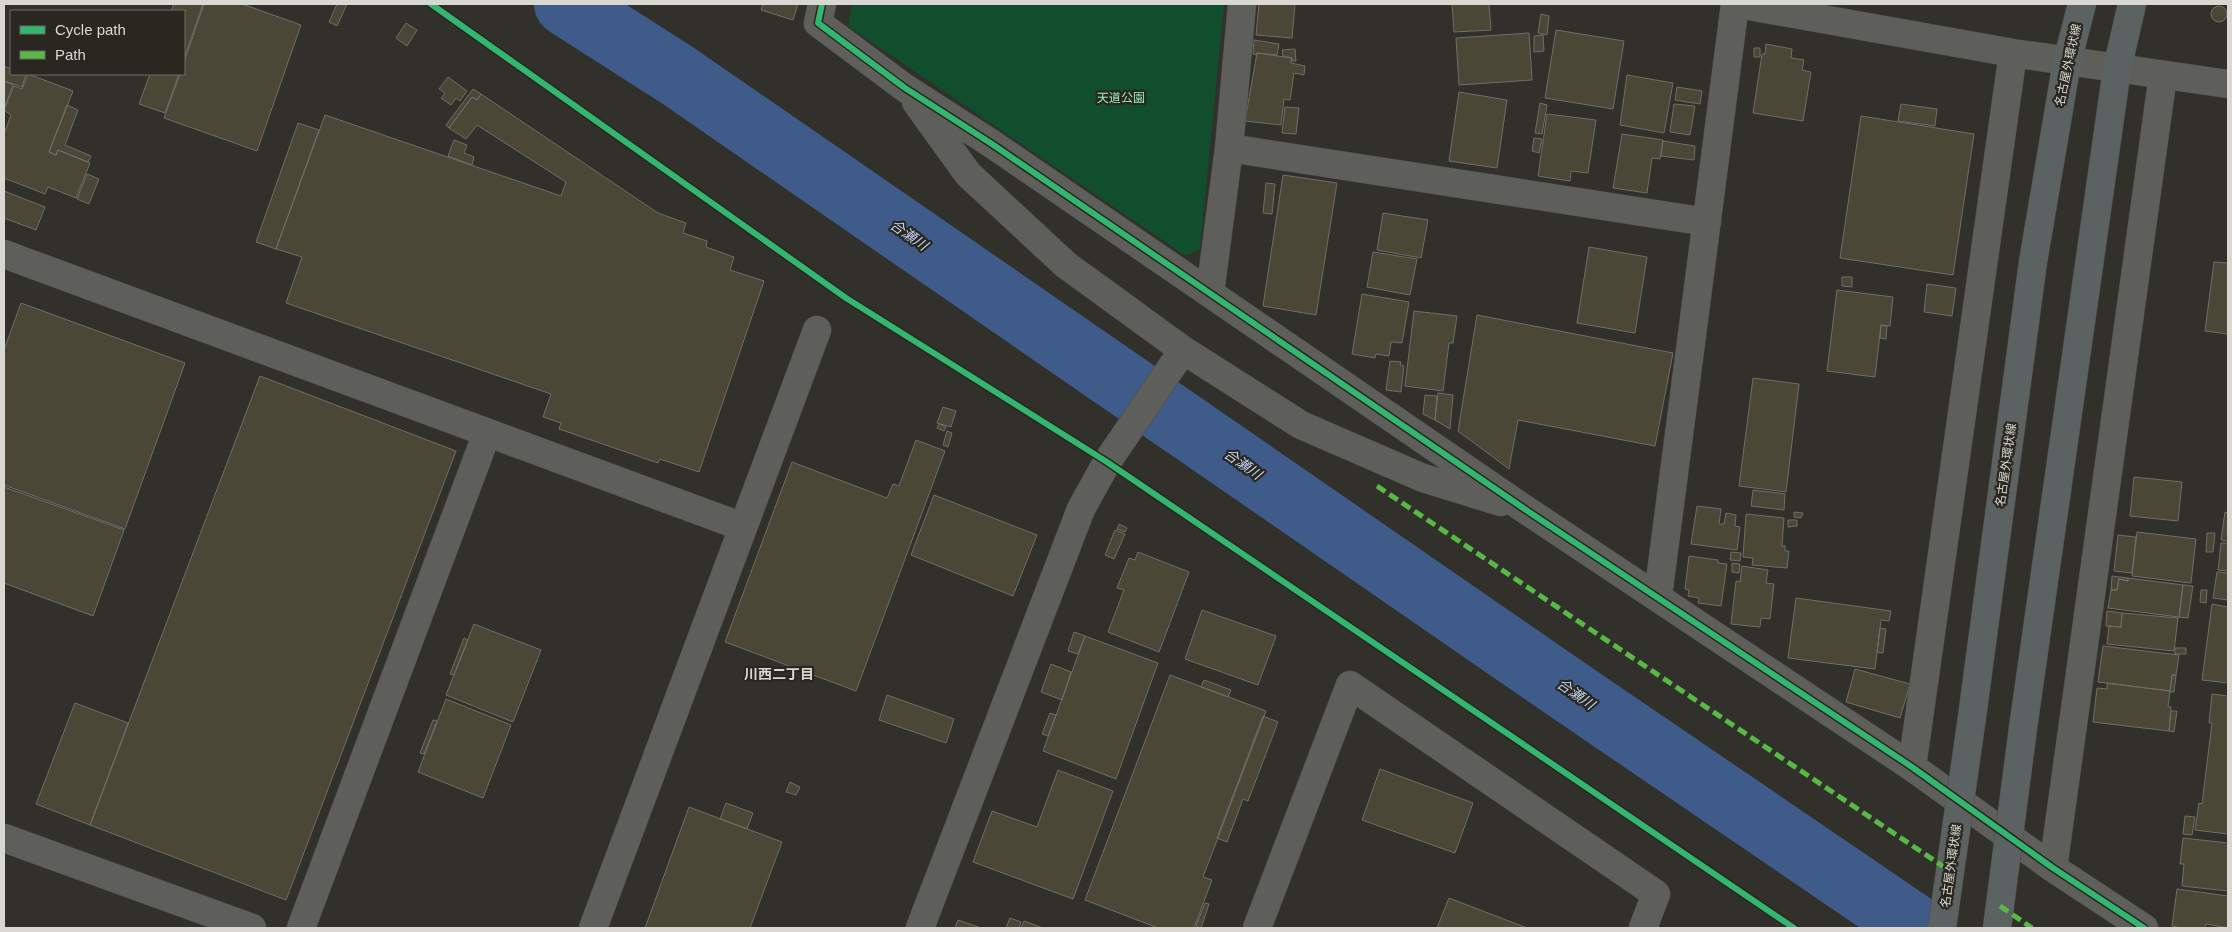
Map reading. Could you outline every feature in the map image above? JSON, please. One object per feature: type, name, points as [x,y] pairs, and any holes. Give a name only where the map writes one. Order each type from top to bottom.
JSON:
[{"type":"main road","name":"名古屋外環状線","points":[[1942,928],[2033,262],[2067,62],[2082,4]]},
{"type":"main road","points":[[1997,928],[2023,728],[2117,69],[2132,4]]},
{"type":"street","points":[[1210,293],[1229,148],[1242,4]]},
{"type":"street","points":[[1658,596],[1736,4],[2067,62],[2228,84]]},
{"type":"street","points":[[820,14],[905,88],[992,144],[1526,510],[1658,596],[1912,767],[2053,868],[2144,928]]},
{"type":"street","points":[[1912,767],[2013,53]]},
{"type":"street","points":[[2053,868],[2163,75]]},
{"type":"street","points":[[905,88],[968,174],[1066,265],[1183,350],[1301,425],[1423,478],[1526,510]]},
{"type":"street","points":[[1229,148],[1707,222]]},
{"type":"street","points":[[4,254],[743,527]]},
{"type":"street","points":[[593,928],[817,330]]},
{"type":"street","points":[[920,928],[1081,509],[1107,462],[1183,350]]},
{"type":"street","points":[[300,928],[487,433]]},
{"type":"street","points":[[1257,928],[1350,686],[1656,894],[1643,928]]},
{"type":"street","points":[[4,838],[252,928]]},
{"type":"green space","name":"天道公園","points":[[852,4],[1224,4],[1200,249],[1186,256],[848,26]]},
{"type":"building","points":[[174,4],[203,4],[185,56],[185,10],[171,10]]},
{"type":"building","points":[[204,4],[242,4],[301,25],[257,151],[164,118],[180,75],[185,75],[185,59]]},
{"type":"building","points":[[337,4],[347,4],[337,26],[329,22]]},
{"type":"building","points":[[763,4],[798,4],[793,20],[761,10]]},
{"type":"building","points":[[1259,4],[1295,4],[1292,38],[1256,35]]},
{"type":"building","points":[[1452,4],[1489,4],[1491,30],[1454,32]]},
{"type":"building","points":[[2216,6],[2222,6],[2227,11],[2225,20],[2216,22],[2211,17],[2211,11]]},
{"type":"building","points":[[1541,14],[1549,16],[1547,35],[1538,33]]},
{"type":"building","points":[[406,23],[417,30],[407,46],[396,38]]},
{"type":"building","points":[[1556,30],[1624,41],[1613,109],[1545,98]]},
{"type":"building","points":[[1529,33],[1532,80],[1459,85],[1456,38]]},
{"type":"building","points":[[1543,35],[1544,51],[1534,52],[1534,36]]},
{"type":"building","points":[[1254,40],[1279,44],[1277,55],[1253,54]]},
{"type":"building","points":[[1766,44],[1792,49],[1791,58],[1804,60],[1802,70],[1811,72],[1803,121],[1753,113],[1762,54],[1765,54]]},
{"type":"building","points":[[1754,48],[1760,48],[1760,57],[1754,57]]},
{"type":"building","points":[[1295,49],[1296,61],[1291,61],[1292,58],[1283,56],[1282,50]]},
{"type":"building","points":[[1257,53],[1292,58],[1291,63],[1305,66],[1304,75],[1294,73],[1290,100],[1284,99],[1281,125],[1245,121]]},
{"type":"building","points":[[4,66],[10,69],[10,75],[26,75],[22,87],[4,81]]},
{"type":"building","points":[[28,75],[31,75],[73,91],[49,152],[56,155],[58,150],[90,163],[76,198],[48,187],[45,194],[4,178],[4,134],[11,115],[4,110],[14,86],[22,89]]},
{"type":"building","points":[[150,75],[179,75],[165,113],[139,104]]},
{"type":"building","points":[[1627,75],[1673,83],[1664,133],[1620,125]]},
{"type":"building","points":[[448,77],[467,91],[460,101],[456,98],[451,105],[441,98],[445,93],[439,89]]},
{"type":"building","points":[[4,81],[13,85],[4,108]]},
{"type":"building","points":[[1677,87],[1702,91],[1700,104],[1675,100]]},
{"type":"building","points":[[473,89],[481,94],[477,100],[472,97],[449,128],[446,125]]},
{"type":"building","points":[[1459,92],[1507,100],[1497,168],[1449,161]]},
{"type":"building","points":[[481,94],[658,213],[686,223],[683,233],[707,241],[706,247],[734,257],[730,270],[764,281],[699,472],[660,459],[658,463],[559,429],[561,423],[543,417],[551,394],[286,303],[302,257],[276,249],[325,115],[561,196],[566,182],[477,125],[466,139],[449,128],[472,97],[477,100]]},
{"type":"building","points":[[1540,103],[1547,105],[1542,134],[1535,133]]},
{"type":"building","points":[[1674,104],[1695,106],[1690,135],[1670,132]]},
{"type":"building","points":[[1901,104],[1937,109],[1935,126],[1898,121]]},
{"type":"building","points":[[67,105],[78,110],[65,145],[91,156],[88,162],[58,150],[56,155],[49,152]]},
{"type":"building","points":[[1285,107],[1299,108],[1296,134],[1282,133]]},
{"type":"building","points":[[1547,114],[1596,120],[1588,173],[1571,171],[1570,181],[1538,176]]},
{"type":"building","points":[[1861,116],[1974,134],[1953,275],[1840,258]]},
{"type":"building","points":[[298,123],[319,130],[276,249],[256,242]]},
{"type":"building","points":[[1622,134],[1663,140],[1660,159],[1652,158],[1647,193],[1613,188]]},
{"type":"building","points":[[1534,138],[1542,139],[1539,153],[1532,151]]},
{"type":"building","points":[[454,140],[467,145],[464,153],[474,157],[472,165],[448,156]]},
{"type":"building","points":[[1663,141],[1695,146],[1694,160],[1661,156]]},
{"type":"building","points":[[87,174],[99,179],[89,204],[77,199]]},
{"type":"building","points":[[1283,175],[1337,183],[1316,315],[1263,306]]},
{"type":"building","points":[[1266,183],[1275,184],[1272,214],[1263,213]]},
{"type":"building","points":[[4,191],[45,207],[36,230],[4,218]]},
{"type":"building","points":[[1383,213],[1428,220],[1421,258],[1377,250]]},
{"type":"building","points":[[1589,247],[1647,257],[1635,333],[1577,323]]},
{"type":"building","points":[[1373,252],[1417,259],[1410,295],[1367,287]]},
{"type":"building","points":[[2214,262],[2228,263],[2228,334],[2205,331]]},
{"type":"building","points":[[1842,277],[1852,277],[1852,287],[1842,286]]},
{"type":"building","points":[[1927,284],[1956,288],[1952,316],[1924,312]]},
{"type":"building","points":[[1837,290],[1893,297],[1890,326],[1881,325],[1875,377],[1827,371]]},
{"type":"building","points":[[1362,294],[1409,302],[1402,343],[1391,342],[1389,356],[1376,354],[1375,358],[1352,354]]},
{"type":"building","points":[[21,303],[185,363],[125,529],[4,485],[4,350]]},
{"type":"building","points":[[1414,311],[1457,316],[1453,343],[1449,343],[1443,391],[1405,386]]},
{"type":"building","points":[[1477,315],[1673,353],[1655,446],[1518,420],[1509,469],[1458,431]]},
{"type":"building","points":[[1881,325],[1887,326],[1886,339],[1880,338]]},
{"type":"building","points":[[1390,361],[1401,362],[1400,365],[1404,366],[1401,392],[1386,390]]},
{"type":"building","points":[[260,376],[456,451],[286,900],[90,825]]},
{"type":"building","points":[[1753,378],[1799,384],[1786,492],[1739,486]]},
{"type":"building","points":[[1438,393],[1453,395],[1450,429],[1435,420]]},
{"type":"building","points":[[1425,395],[1437,396],[1435,420],[1423,414]]},
{"type":"building","points":[[943,407],[956,411],[951,427],[937,423]]},
{"type":"building","points":[[939,424],[946,427],[944,431],[937,428]]},
{"type":"building","points":[[947,431],[952,433],[948,447],[943,445]]},
{"type":"building","points":[[916,440],[945,451],[856,691],[725,642],[792,462],[887,498],[893,484],[899,486]]},
{"type":"building","points":[[2134,477],[2182,482],[2178,521],[2130,516]]},
{"type":"building","points":[[4,487],[124,530],[93,616],[4,583]]},
{"type":"building","points":[[1753,490],[1785,494],[1784,510],[1751,506]]},
{"type":"building","points":[[934,495],[1037,535],[1013,596],[911,555]]},
{"type":"building","points":[[1697,506],[1721,509],[1719,524],[1724,524],[1726,513],[1736,515],[1735,526],[1740,527],[1737,550],[1691,544]]},
{"type":"building","points":[[1794,512],[1803,513],[1801,518],[1794,517]]},
{"type":"building","points":[[2225,512],[2228,513],[2228,541],[2221,540]]},
{"type":"building","points":[[1746,514],[1784,518],[1782,546],[1785,546],[1785,551],[1789,551],[1787,568],[1752,565],[1753,558],[1743,557]]},
{"type":"building","points":[[1788,520],[1797,520],[1797,526],[1788,527]]},
{"type":"building","points":[[1119,524],[1127,528],[1125,532],[1117,529]]},
{"type":"building","points":[[1115,530],[1125,534],[1114,559],[1105,555]]},
{"type":"building","points":[[2137,532],[2196,539],[2191,583],[2132,576]]},
{"type":"building","points":[[2207,533],[2215,533],[2213,552],[2206,552]]},
{"type":"building","points":[[2118,535],[2136,537],[2132,573],[2114,571]]},
{"type":"building","points":[[2221,543],[2228,543],[2228,571],[2218,570]]},
{"type":"building","points":[[1138,552],[1189,572],[1159,652],[1108,632],[1124,590],[1117,588],[1129,558],[1135,560]]},
{"type":"building","points":[[1731,552],[1741,553],[1740,561],[1730,560]]},
{"type":"building","points":[[1689,556],[1718,560],[1718,563],[1727,564],[1721,606],[1698,603],[1699,598],[1688,596],[1689,590],[1685,589]]},
{"type":"building","points":[[1732,563],[1740,564],[1739,573],[1732,572]]},
{"type":"building","points":[[1742,566],[1768,570],[1766,583],[1774,584],[1770,619],[1761,618],[1760,627],[1731,624],[1736,581],[1740,582]]},
{"type":"building","points":[[2217,572],[2228,573],[2228,600],[2213,598]]},
{"type":"building","points":[[2112,576],[2128,578],[2128,581],[2119,579],[2117,590],[2111,590]]},
{"type":"building","points":[[2128,578],[2183,585],[2179,617],[2108,608],[2111,590],[2117,590],[2119,579],[2128,581]]},
{"type":"building","points":[[2183,585],[2193,586],[2188,618],[2179,617]]},
{"type":"building","points":[[2201,590],[2207,590],[2206,603],[2200,602]]},
{"type":"building","points":[[1796,598],[1891,611],[1889,621],[1881,620],[1875,669],[1788,658]]},
{"type":"building","points":[[2212,604],[2228,607],[2228,683],[2202,680]]},
{"type":"building","points":[[1202,610],[1276,636],[1258,685],[1185,659]]},
{"type":"building","points":[[2107,611],[2122,613],[2121,627],[2106,626]]},
{"type":"building","points":[[2122,613],[2178,618],[2174,651],[2107,644],[2109,626],[2121,627]]},
{"type":"building","points":[[474,624],[541,650],[513,722],[446,695]]},
{"type":"building","points":[[1880,628],[1886,629],[1883,653],[1877,652]]},
{"type":"building","points":[[1074,632],[1085,636],[1078,654],[1068,651]]},
{"type":"building","points":[[1085,636],[1158,663],[1116,779],[1043,751]]},
{"type":"building","points":[[464,638],[468,640],[454,675],[450,674]]},
{"type":"building","points":[[2103,646],[2179,655],[2176,675],[2172,675],[2170,691],[2098,682]]},
{"type":"building","points":[[2175,648],[2186,648],[2186,654],[2175,654]]},
{"type":"building","points":[[1051,664],[1071,672],[1062,700],[1041,692]]},
{"type":"building","points":[[1855,669],[1910,684],[1900,718],[1846,702]]},
{"type":"building","points":[[1170,675],[1266,711],[1203,877],[1212,880],[1194,928],[1158,928],[1085,900]]},
{"type":"building","points":[[2172,675],[2176,675],[2174,692],[2170,692]]},
{"type":"building","points":[[1204,680],[1231,690],[1228,697],[1201,687]]},
{"type":"building","points":[[2107,683],[2170,691],[2168,707],[2171,707],[2169,731],[2093,722],[2097,688],[2107,689]]},
{"type":"building","points":[[2212,694],[2228,696],[2228,834],[2195,830],[2199,803],[2202,804],[2212,723],[2209,723]]},
{"type":"building","points":[[887,695],[954,719],[946,743],[879,720]]},
{"type":"building","points":[[446,699],[511,725],[483,798],[418,772]]},
{"type":"building","points":[[75,703],[128,723],[90,825],[36,804]]},
{"type":"building","points":[[2171,711],[2177,711],[2174,732],[2169,731]]},
{"type":"building","points":[[1050,713],[1056,715],[1048,736],[1042,734]]},
{"type":"building","points":[[1263,716],[1278,722],[1248,801],[1243,799],[1227,842],[1217,838]]},
{"type":"building","points":[[433,720],[437,721],[424,754],[420,753]]},
{"type":"building","points":[[1380,769],[1473,803],[1455,853],[1362,820]]},
{"type":"building","points":[[1058,770],[1113,791],[1073,899],[973,862],[992,811],[1037,827]]},
{"type":"building","points":[[790,782],[800,787],[796,795],[786,792]]},
{"type":"building","points":[[726,803],[753,813],[747,829],[720,819]]},
{"type":"building","points":[[689,807],[782,842],[750,928],[645,928]]},
{"type":"building","points":[[2185,816],[2195,817],[2192,835],[2183,834]]},
{"type":"building","points":[[2183,838],[2228,843],[2228,891],[2182,886],[2184,864],[2180,864]]},
{"type":"building","points":[[2177,889],[2228,896],[2228,928],[2206,924],[2205,928],[2172,926]]},
{"type":"building","points":[[1449,898],[1527,928],[1437,928]]},
{"type":"building","points":[[1205,903],[1209,904],[1201,928],[1196,926]]},
{"type":"building","points":[[1010,918],[1021,922],[1019,928],[1006,928]]},
{"type":"building","points":[[958,920],[981,928],[955,928]]},
{"type":"building","points":[[1024,921],[1043,928],[1021,928]]},
{"type":"waterway","name":"合瀬川","points":[[566,4],[677,75],[1565,688],[1917,928]]},
{"type":"marked path","points":[[1377,486],[1950,871]]},
{"type":"marked path","points":[[2000,906],[2032,928]]},
{"type":"cycle path","points":[[431,4],[846,298],[1107,462],[1794,928]]},
{"type":"cycle path","points":[[822,4],[818,23],[905,88],[992,144],[1526,510],[1912,767],[2053,868],[2144,928]]},
{"type":"district","name":"川西二丁目","points":[[779,674]]}]
